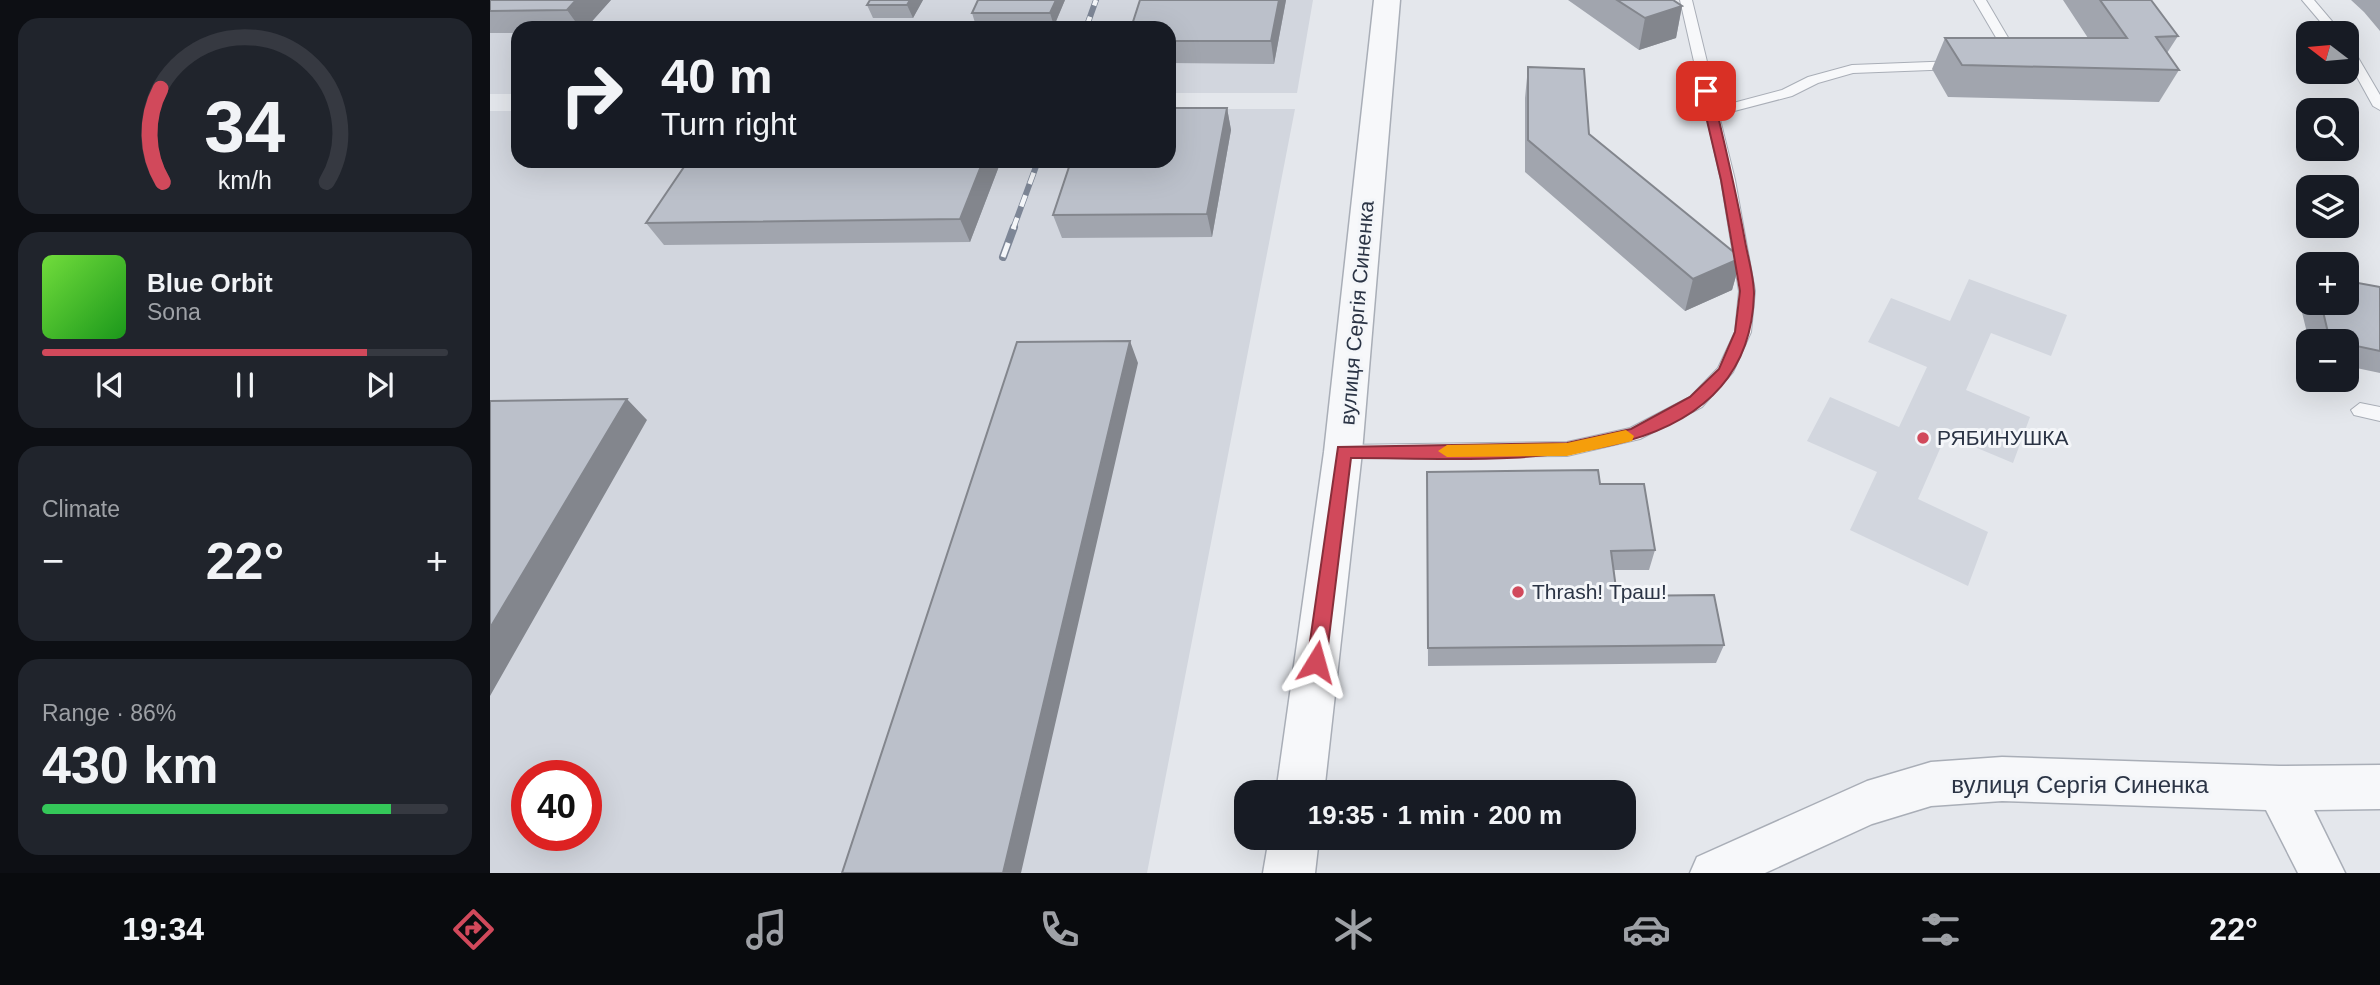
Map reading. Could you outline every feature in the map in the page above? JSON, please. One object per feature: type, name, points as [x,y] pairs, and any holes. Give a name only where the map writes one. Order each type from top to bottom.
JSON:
[{"type":"street","name":"вулиця Сергія Синенка","points":[[1302,780],[1343,452],[1387,0]]},
{"type":"street","name":"вулиця Сергія Синенка","points":[[1713,873],[1867,803],[1931,784],[2002,779],[2279,788],[2380,787]]},
{"type":"street","points":[[2279,788],[2322,873]]},
{"type":"street","points":[[1289,873],[1292,850]]},
{"type":"lane","points":[[1343,452],[1567,449],[1634,435],[1696,402],[1725,372],[1743,332],[1747,291],[1728,180],[1686,0]]},
{"type":"lane","points":[[1980,0],[2007,46],[2003,54],[1986,63]]},
{"type":"lane","points":[[2308,0],[2326,21]]},
{"type":"lane","points":[[1712,113],[1787,93],[1813,80],[1852,68],[1966,65]]},
{"type":"lane","points":[[2359,70],[2380,106]]},
{"type":"lane","points":[[2360,410],[2380,414]]},
{"type":"shaded area","points":[[490,0],[1313,0],[1297,93],[1176,93],[1176,21],[511,21],[511,94],[490,94]]},
{"type":"shaded area","points":[[1176,109],[1295,109],[1147,873],[490,873],[490,111],[511,111],[511,168],[1176,168]]},
{"type":"shaded area","points":[[1969,279],[2067,315],[2051,356],[1991,333],[1966,390],[2030,417],[2013,463],[1946,435],[1918,499],[1988,532],[1968,586],[1850,530],[1877,472],[1807,441],[1830,397],[1899,427],[1927,367],[1868,342],[1891,298],[1950,321]]},
{"type":"building","points":[[490,0],[576,0],[567,10],[490,11]]},
{"type":"building","points":[[870,0],[910,0],[907,5],[867,5]]},
{"type":"building","points":[[978,0],[1056,0],[1050,13],[972,13]]},
{"type":"building","points":[[1140,0],[1279,0],[1271,41],[1176,41],[1176,21],[1133,21]]},
{"type":"building","points":[[1617,0],[1673,0],[1682,6],[1645,18]]},
{"type":"building","points":[[2100,0],[2151,0],[2178,36],[2156,37],[2179,70],[1962,65],[1945,38],[2127,38]]},
{"type":"building","points":[[1528,67],[1584,69],[1589,134],[1741,258],[1693,279],[1528,140]]},
{"type":"building","points":[[1176,108],[1227,108],[1207,214],[1053,215],[1069,168],[1176,168]]},
{"type":"building","points":[[683,168],[980,168],[960,219],[646,223]]},
{"type":"building","points":[[2359,283],[2380,287],[2380,351],[2359,347],[2359,329],[2327,329],[2324,315],[2359,315]]},
{"type":"building","points":[[1130,341],[1003,873],[842,873],[1017,342]]},
{"type":"building","points":[[627,399],[490,628],[490,401]]},
{"type":"building","name":"Thrash! Траш!","points":[[1598,470],[1600,484],[1644,484],[1655,550],[1611,551],[1617,596],[1714,595],[1724,645],[1428,648],[1427,472]]},
{"type":"railway","points":[[1088,21],[1096,0]]},
{"type":"railway","points":[[1013,229],[1035,168]]},
{"type":"railway","points":[[1003,257],[1014,227]]},
{"type":"slow traffic","points":[[1447,451],[1567,449],[1626,436]]},
{"type":"place","name":"РЯБИНУШКА","points":[[1923,438]]},
{"type":"place","name":"Thrash! Траш!","points":[[1518,592]]},
{"type":"route","points":[[1316,662],[1343,452],[1567,449],[1634,435],[1696,402],[1725,372],[1743,332],[1747,291],[1728,180],[1706,91]]}]
